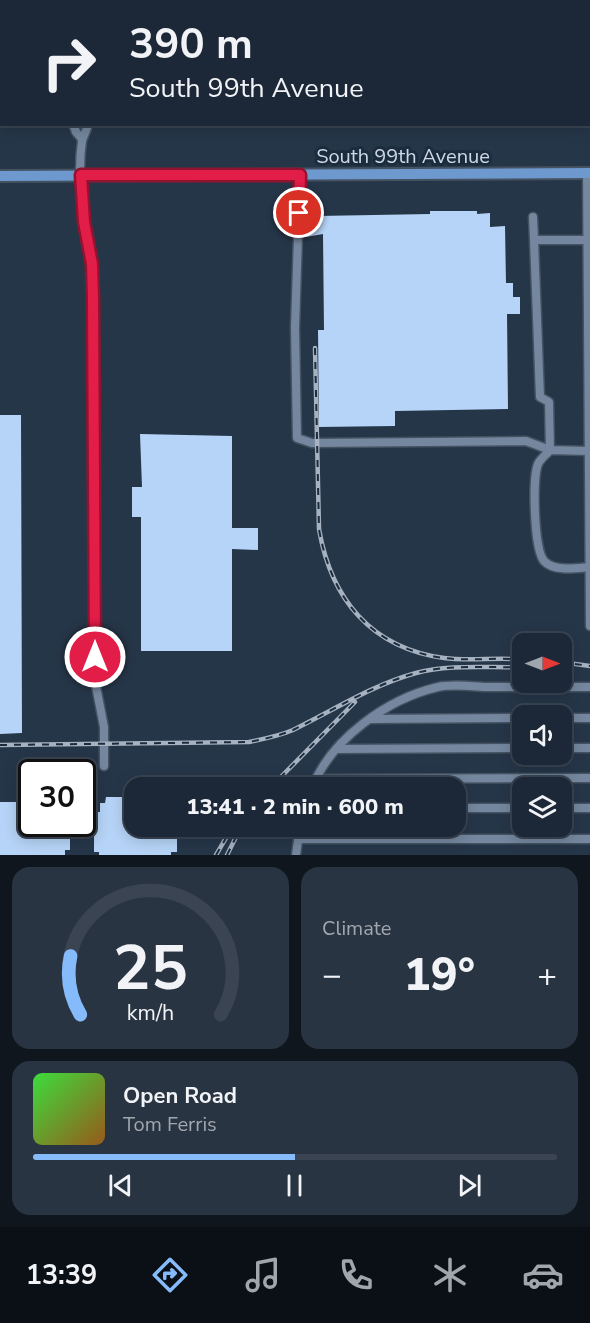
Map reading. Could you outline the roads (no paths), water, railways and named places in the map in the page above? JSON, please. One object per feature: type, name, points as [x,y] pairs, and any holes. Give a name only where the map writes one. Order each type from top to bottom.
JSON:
[{"type":"main road","name":"South 99th Avenue","points":[[0,176],[588,173]]},
{"type":"street","points":[[74,126],[82,139]]},
{"type":"street","points":[[88,126],[82,139],[81,175],[84,222],[92,264],[95,681],[104,727],[104,766]]},
{"type":"street","points":[[588,173],[590,626]]},
{"type":"street","points":[[300,175],[295,328],[297,438],[312,442],[526,441],[550,450],[589,451]]},
{"type":"street","points":[[533,217],[540,397],[549,402],[550,450],[538,464],[535,495],[536,532],[543,559],[547,563],[559,568],[589,567]]},
{"type":"street","points":[[534,240],[589,240]]},
{"type":"street","points":[[318,777],[336,749],[370,719],[405,699],[439,686],[590,687]]},
{"type":"street","points":[[370,719],[512,718]]},
{"type":"street","points":[[572,718],[590,718]]},
{"type":"street","points":[[336,749],[512,748]]},
{"type":"street","points":[[572,748],[590,748]]},
{"type":"street","points":[[466,780],[590,778]]},
{"type":"street","points":[[466,808],[512,808]]},
{"type":"street","points":[[572,808],[590,808]]},
{"type":"street","points":[[296,855],[298,839],[590,839]]},
{"type":"railway","points":[[315,348],[319,529],[333,577],[345,598],[359,616],[376,631],[395,643],[418,652],[452,659],[512,659]]},
{"type":"railway","points":[[572,664],[590,666]]},
{"type":"railway","points":[[0,745],[249,742],[293,730],[369,691],[416,673],[455,667],[512,667]]},
{"type":"railway","points":[[281,777],[355,702]]},
{"type":"railway","points":[[216,855],[227,837]]},
{"type":"railway","points":[[227,855],[236,837]]}]
